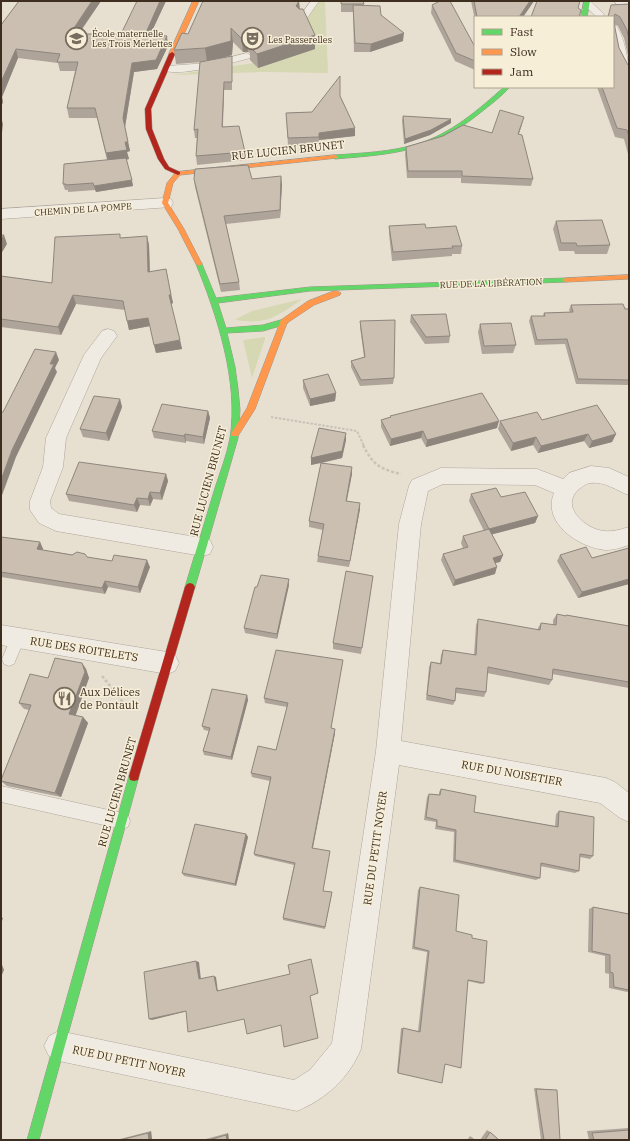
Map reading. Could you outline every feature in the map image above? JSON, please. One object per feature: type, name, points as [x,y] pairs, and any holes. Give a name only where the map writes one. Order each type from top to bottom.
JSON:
[{"type":"street","points":[[165,203],[170,183],[178,173],[167,168],[161,159],[149,129],[148,109],[196,1]]},
{"type":"street","points":[[620,1],[629,6]]},
{"type":"street","points":[[584,16],[587,2]]},
{"type":"street","name":"RUE LUCIEN BRUNET","points":[[178,173],[192,173],[406,149],[442,137],[480,111],[506,88]]},
{"type":"street","name":"RUE LUCIEN BRUNET","points":[[33,1140],[122,820],[235,434],[236,416],[232,362],[224,331],[206,281],[182,229],[165,203]]},
{"type":"street","name":"CHEMIN DE LA POMPE","points":[[1,214],[165,203]]},
{"type":"street","name":"RUE DE LA LIBÉRATION","points":[[214,301],[310,289],[629,277]]},
{"type":"street","name":"RUE DE LA LIBÉRATION","points":[[224,331],[263,328],[284,322],[311,303],[353,288]]},
{"type":"street","points":[[235,434],[249,413],[284,322]]},
{"type":"street","points":[[108,336],[93,356],[56,438],[53,467],[40,502],[41,510],[46,517],[56,522],[202,547]]},
{"type":"street","points":[[629,487],[618,480],[605,476],[593,475],[581,477],[571,482],[565,489],[561,498],[562,508],[566,519],[574,528],[585,535],[598,540],[611,541],[623,539],[629,536]]},
{"type":"street","points":[[430,481],[441,476],[537,477],[565,489]]},
{"type":"street","name":"RUE DU PETIT NOYER","points":[[59,1046],[297,1096],[321,1081],[346,1049],[388,751],[410,524],[419,486],[430,481]]},
{"type":"street","name":"RUE DES ROITELETS","points":[[9,637],[167,663]]},
{"type":"street","name":"RUE DU NOISETIER","points":[[388,751],[606,790],[629,809]]},
{"type":"lane","points":[[302,19],[315,1]]},
{"type":"lane","points":[[587,2],[600,15]]},
{"type":"lane","points":[[614,30],[625,48],[624,64],[629,71]]},
{"type":"lane","points":[[167,69],[191,68],[236,60],[247,56]]},
{"type":"lane","points":[[9,637],[9,659]]},
{"type":"lane","points":[[1,794],[122,820]]},
{"type":"path","points":[[249,413],[357,431],[369,457],[384,470],[430,481]]},
{"type":"path","points":[[99,673],[120,698],[131,716]]},
{"type":"green space","points":[[320,1],[325,1],[328,73],[264,72],[173,75],[254,63],[258,68],[303,22]]},
{"type":"green space","points":[[302,299],[272,318],[256,321],[236,320],[252,311]]},
{"type":"green space","points":[[265,337],[265,339],[252,378],[243,340]]},
{"type":"building","name":"École maternelle Les Trois Merlettes","points":[[19,1],[92,1],[70,34],[121,34],[137,1],[160,1],[145,35],[167,36],[156,60],[132,63],[123,118],[128,142],[125,142],[127,150],[106,153],[95,108],[67,108],[78,62],[57,62],[60,54],[16,49],[1,82],[1,25]]},
{"type":"building","name":"Les Passerelles","points":[[203,1],[299,1],[296,6],[299,9],[303,9],[315,35],[257,54],[249,46],[251,41],[247,38],[242,39],[231,28],[231,41],[205,48],[174,50],[182,33],[188,34]]},
{"type":"building","points":[[341,1],[363,1],[364,4],[341,4]]},
{"type":"building","points":[[440,1],[450,1],[474,45],[474,61],[456,53],[432,5]]},
{"type":"building","points":[[474,1],[530,1],[520,16],[477,16]]},
{"type":"building","points":[[537,1],[580,1],[578,8],[581,10],[579,16],[531,16]]},
{"type":"building","points":[[629,4],[629,40],[627,30],[620,17],[615,14],[614,16],[608,16],[611,5]]},
{"type":"building","points":[[353,5],[380,6],[381,15],[404,33],[371,44],[355,43]]},
{"type":"building","points":[[614,16],[619,48],[629,66],[629,137],[627,130],[617,128],[602,88],[614,88]]},
{"type":"building","points":[[232,56],[232,82],[224,82],[222,127],[239,126],[245,152],[196,156],[198,129],[194,130],[200,62]]},
{"type":"building","points":[[340,76],[340,96],[355,128],[319,133],[319,137],[288,138],[286,113],[312,112]]},
{"type":"building","points":[[500,110],[524,117],[518,134],[522,135],[533,179],[462,176],[462,171],[408,171],[406,147],[443,136],[463,125],[492,133]]},
{"type":"building","points":[[403,116],[451,119],[431,130],[405,139]]},
{"type":"building","points":[[126,158],[132,180],[94,186],[93,183],[63,184],[64,164]]},
{"type":"building","points":[[248,165],[252,179],[281,176],[280,210],[224,216],[239,282],[220,284],[194,179],[195,169]]},
{"type":"building","points":[[602,220],[610,245],[577,246],[576,243],[561,243],[556,221]]},
{"type":"building","points":[[425,224],[426,228],[456,226],[462,246],[452,246],[453,248],[393,252],[389,226]]},
{"type":"building","points":[[120,234],[120,238],[147,236],[148,272],[166,269],[171,295],[169,295],[180,340],[154,345],[148,318],[127,321],[123,301],[73,295],[58,327],[1,319],[1,276],[52,283],[55,237]]},
{"type":"building","points":[[623,304],[625,309],[629,309],[629,380],[578,379],[567,339],[537,340],[531,316],[545,316],[544,313],[573,312],[571,305]]},
{"type":"building","points":[[446,314],[450,336],[426,337],[411,315]]},
{"type":"building","points":[[395,320],[394,378],[361,380],[351,361],[365,357],[360,321]]},
{"type":"building","points":[[511,323],[516,345],[484,346],[480,324]]},
{"type":"building","points":[[35,349],[56,352],[50,364],[54,364],[12,450],[1,480],[1,413],[3,412]]},
{"type":"building","points":[[328,374],[336,393],[310,399],[303,380]]},
{"type":"building","points":[[482,393],[499,421],[427,440],[423,431],[391,439],[381,420],[391,417],[390,416]]},
{"type":"building","points":[[94,396],[120,399],[106,433],[80,429]]},
{"type":"building","points":[[162,404],[208,411],[203,437],[185,434],[184,436],[152,431]]},
{"type":"building","points":[[597,405],[616,434],[592,441],[588,434],[541,446],[536,437],[513,443],[500,421],[537,412],[542,420]]},
{"type":"building","points":[[319,428],[346,433],[342,451],[311,458]]},
{"type":"building","points":[[79,462],[166,474],[160,493],[150,492],[148,499],[137,498],[134,505],[66,494]]},
{"type":"building","points":[[321,463],[352,467],[346,501],[360,503],[350,561],[318,556],[324,524],[309,521]]},
{"type":"building","points":[[496,488],[501,497],[525,492],[538,516],[489,529],[471,494]]},
{"type":"building","points":[[489,529],[503,555],[493,558],[497,567],[455,580],[443,554],[468,547],[463,536]]},
{"type":"building","points":[[1,537],[40,542],[37,549],[72,555],[77,552],[85,554],[87,557],[112,561],[114,555],[147,560],[138,587],[105,581],[102,588],[1,572]]},
{"type":"building","points":[[586,547],[592,558],[629,548],[629,579],[582,592],[560,555]]},
{"type":"building","points":[[346,571],[373,576],[362,648],[333,643]]},
{"type":"building","points":[[261,575],[289,579],[277,634],[244,628],[255,587],[257,587]]},
{"type":"building","points":[[557,614],[629,626],[629,682],[553,669],[552,680],[488,667],[486,692],[456,688],[455,701],[427,695],[431,662],[441,664],[443,650],[476,655],[478,619],[540,630],[541,623],[556,625]]},
{"type":"building","points":[[276,650],[343,660],[331,728],[335,729],[312,848],[330,851],[323,891],[332,892],[325,927],[283,918],[295,863],[254,854],[271,777],[251,773],[258,746],[276,750],[288,703],[264,698]]},
{"type":"building","points":[[55,658],[82,663],[85,672],[69,714],[83,717],[55,793],[1,780],[31,705],[19,703],[30,674],[48,678]]},
{"type":"building","points":[[212,689],[247,695],[231,757],[203,751],[210,728],[202,726]]},
{"type":"building","points":[[441,789],[476,796],[474,812],[558,827],[559,811],[594,817],[593,856],[580,854],[579,871],[541,863],[540,878],[455,860],[456,830],[437,826],[437,820],[426,817],[429,794],[440,795]]},
{"type":"building","points":[[195,824],[246,834],[235,884],[182,873]]},
{"type":"building","points":[[420,887],[459,895],[456,931],[472,935],[472,938],[487,941],[484,983],[468,980],[461,1068],[445,1064],[442,1083],[398,1073],[403,1028],[420,1032],[429,951],[414,947]]},
{"type":"building","points":[[593,907],[629,914],[629,990],[614,987],[613,973],[610,972],[610,955],[592,951]]},
{"type":"building","points":[[311,959],[318,993],[310,996],[318,1038],[284,1047],[281,1025],[247,1034],[244,1019],[188,1032],[186,1011],[149,1019],[144,972],[196,961],[199,979],[214,976],[217,991],[290,974],[288,965]]},
{"type":"building","points":[[536,1089],[557,1090],[560,1140],[544,1140]]},
{"type":"building","points":[[629,1130],[629,1140],[594,1140],[592,1133]]},
{"type":"building","points":[[490,1132],[499,1140],[485,1140]]},
{"type":"building","points":[[148,1133],[149,1140],[120,1140]]},
{"type":"building","points":[[226,1135],[227,1140],[209,1140]]},
{"type":"traffic: fast","points":[[584,16],[587,1]]},
{"type":"traffic: fast","points":[[335,157],[406,149],[435,140],[461,125],[485,107],[506,88]]},
{"type":"traffic: fast","points":[[190,587],[232,450],[236,410],[231,367],[222,325],[199,264]]},
{"type":"traffic: fast","points":[[214,301],[310,289],[566,280]]},
{"type":"traffic: fast","points":[[224,331],[263,328],[284,322]]},
{"type":"traffic: fast","points":[[33,1140],[134,776]]},
{"type":"traffic: slow","points":[[172,54],[196,1]]},
{"type":"traffic: slow","points":[[199,264],[181,229],[165,203],[170,183],[178,173],[335,157]]},
{"type":"traffic: slow","points":[[566,280],[629,277]]},
{"type":"traffic: slow","points":[[235,434],[251,409],[284,322],[311,303],[337,293]]},
{"type":"traffic: jam","points":[[172,54],[148,109],[149,129],[161,159],[167,168],[178,173]]},
{"type":"traffic: jam","points":[[134,776],[190,587]]},
{"type":"place","name":"École maternelle Les Trois Merlettes","points":[[77,38]]},
{"type":"place","name":"Les Passerelles","points":[[252,39]]},
{"type":"place","name":"Aux Délices de Pontault","points":[[64,698]]}]
